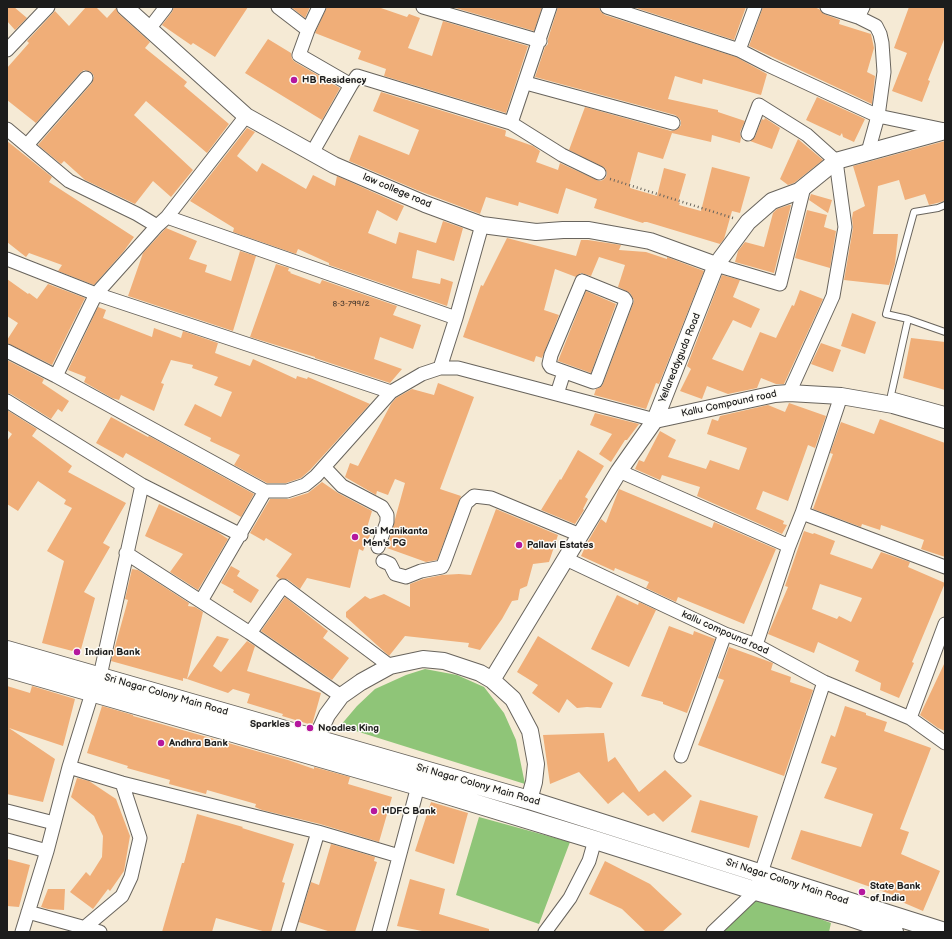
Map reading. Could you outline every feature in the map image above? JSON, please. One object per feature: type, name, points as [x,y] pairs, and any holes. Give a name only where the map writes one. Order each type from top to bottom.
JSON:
[{"type":"main road","name":"Sri Nagar Colony Main Road","points":[[7,650],[100,676],[314,747],[418,786],[756,891],[847,916],[894,932]]},
{"type":"main road","name":"Sri Nagar Colony Main Road","points":[[7,668],[92,693],[529,800],[945,932]]},
{"type":"street","points":[[7,50],[48,7]]},
{"type":"street","name":"law college road","points":[[125,7],[246,116],[334,165],[425,204],[482,225],[536,232],[589,230],[650,241],[716,265]]},
{"type":"street","points":[[149,29],[166,7]]},
{"type":"street","points":[[278,7],[308,30]]},
{"type":"street","points":[[319,7],[298,55],[351,85]]},
{"type":"street","points":[[423,7],[540,41]]},
{"type":"street","points":[[511,123],[526,83],[550,7]]},
{"type":"street","points":[[607,7],[739,50],[878,116],[945,130]]},
{"type":"street","points":[[739,50],[755,7]]},
{"type":"street","points":[[827,7],[860,12]]},
{"type":"street","points":[[849,7],[860,12],[876,26],[880,34],[884,72],[878,116],[868,152]]},
{"type":"street","points":[[312,153],[357,76],[511,123],[562,155],[599,173]]},
{"type":"street","points":[[26,145],[86,78]]},
{"type":"street","points":[[526,83],[673,123]]},
{"type":"street","points":[[748,134],[759,105],[807,135],[836,161],[845,227],[833,296],[789,393]]},
{"type":"street","points":[[56,376],[96,294],[157,226],[167,217],[246,116]]},
{"type":"street","points":[[7,129],[69,181],[137,214],[157,226]]},
{"type":"street","name":"Yellareddyguda Road","points":[[492,680],[619,471],[655,420],[716,265],[748,222],[772,201],[799,191],[836,161],[945,130]]},
{"type":"street","points":[[716,265],[780,284],[804,187]]},
{"type":"street","points":[[167,217],[456,318]]},
{"type":"street","points":[[440,368],[456,318],[482,225]]},
{"type":"street","points":[[7,259],[96,294],[391,392]]},
{"type":"street","points":[[583,281],[624,298],[626,301],[596,380],[592,382],[586,380],[564,372],[551,366],[549,363],[583,281]]},
{"type":"street","points":[[7,351],[56,376],[265,491],[287,491],[305,485],[316,476],[391,392],[422,374],[440,368],[458,368],[655,420]]},
{"type":"street","points":[[557,394],[564,372]]},
{"type":"street","points":[[580,400],[586,380]]},
{"type":"street","name":"Kallu Compound road","points":[[655,420],[775,394],[789,393],[841,396],[893,406],[945,420]]},
{"type":"street","points":[[756,645],[841,396]]},
{"type":"street","points":[[7,401],[142,485],[241,534]]},
{"type":"street","points":[[324,467],[342,486],[382,508],[387,515],[387,522],[378,547]]},
{"type":"street","points":[[619,471],[789,546]]},
{"type":"street","points":[[22,932],[47,851],[69,767],[92,693],[100,676],[142,485]]},
{"type":"street","points":[[201,601],[265,491]]},
{"type":"street","points":[[383,561],[390,564],[395,574],[406,577],[421,571],[442,568],[466,503],[474,496],[491,498],[580,535]]},
{"type":"street","points":[[802,513],[945,567]]},
{"type":"street","points":[[126,553],[250,633],[341,696]]},
{"type":"street","name":"kallu compound road","points":[[566,559],[725,634],[756,645],[824,682],[910,718],[945,743]]},
{"type":"street","points":[[250,633],[283,586],[390,666]]},
{"type":"street","points":[[910,718],[945,624]]},
{"type":"street","points":[[681,756],[725,634]]},
{"type":"street","points":[[314,747],[327,715],[341,696],[361,682],[390,666],[423,659],[444,661],[480,673],[492,680],[513,699],[530,731],[536,764],[534,782],[529,800]]},
{"type":"street","points":[[713,932],[756,891],[824,682]]},
{"type":"street","points":[[69,767],[122,783],[318,832],[399,856]]},
{"type":"street","points":[[84,928],[122,896],[132,877],[140,838],[122,783]]},
{"type":"street","points":[[379,932],[418,786]]},
{"type":"street","points":[[7,810],[54,823]]},
{"type":"street","points":[[288,932],[318,832]]},
{"type":"street","points":[[7,840],[47,851]]},
{"type":"street","points":[[545,932],[570,898],[589,861],[595,840]]},
{"type":"street","points":[[28,912],[100,932]]},
{"type":"lane","points":[[945,205],[938,208],[914,212],[886,314],[908,319],[945,332]]},
{"type":"lane","points":[[908,319],[891,395],[945,410]]},
{"type":"path","points":[[599,173],[612,180],[748,222]]},
{"type":"green space","points":[[425,669],[457,675],[484,687],[504,713],[516,740],[525,784],[340,726],[357,706],[375,689],[406,675]]},
{"type":"green space","points":[[479,817],[570,842],[539,924],[456,895]]},
{"type":"green space","points":[[755,895],[831,923],[829,932],[718,932]]},
{"type":"building","points":[[7,7],[14,7],[27,18],[15,30],[7,21]]},
{"type":"building","points":[[86,7],[96,7],[107,18],[116,8],[119,14],[150,42],[145,48],[187,82],[184,86],[229,124],[207,153],[146,101],[134,115],[193,170],[171,197],[153,181],[135,204],[85,180],[64,161],[61,164],[38,145],[92,83],[94,76],[91,72],[84,70],[80,73],[36,123],[7,100],[7,68],[29,43],[27,41],[55,11],[69,26]]},
{"type":"building","points":[[174,7],[248,7],[215,57],[193,43],[191,45],[162,25]]},
{"type":"building","points":[[291,7],[310,7],[305,18]]},
{"type":"building","points":[[327,7],[378,7],[407,17],[409,14],[420,18],[408,48],[432,56],[443,21],[528,46],[506,113],[384,76],[386,69],[358,59],[361,51],[315,33]]},
{"type":"building","points":[[452,7],[542,7],[534,31]]},
{"type":"building","points":[[558,7],[599,8],[605,15],[736,57],[767,74],[761,95],[703,79],[702,84],[675,76],[668,99],[718,110],[718,112],[745,121],[740,132],[740,143],[712,135],[711,142],[672,133],[663,159],[638,152],[629,186],[630,188],[657,196],[664,168],[686,174],[678,202],[680,203],[679,205],[701,211],[712,167],[750,177],[740,213],[732,211],[724,239],[720,244],[594,208],[597,199],[566,188],[558,214],[519,202],[518,206],[486,197],[480,214],[417,190],[349,161],[359,135],[409,155],[419,130],[373,111],[381,92],[505,130],[505,136],[533,146],[540,151],[536,162],[558,170],[560,163],[599,181],[606,177],[607,173],[605,168],[569,150],[585,107],[671,131],[678,129],[681,125],[681,121],[675,115],[535,77],[545,47],[548,44],[548,39]]},
{"type":"building","points":[[633,7],[746,7],[734,40]]},
{"type":"building","points":[[763,7],[814,7],[819,9],[824,14],[840,20],[839,24],[871,34],[874,48],[867,72],[875,76],[872,104],[749,46]]},
{"type":"building","points":[[909,7],[945,7],[945,37],[928,80],[930,81],[922,102],[892,91],[907,53],[894,48]]},
{"type":"building","name":"HB Residency","points":[[268,39],[291,53],[292,59],[295,62],[340,88],[322,120],[245,73]]},
{"type":"building","points":[[817,97],[865,119],[854,142],[843,137],[842,133],[840,136],[806,120]]},
{"type":"building","points":[[765,118],[780,128],[772,149],[750,141],[755,137],[762,119],[764,120]]},
{"type":"building","points":[[247,128],[255,132],[237,156],[257,172],[262,163],[306,189],[313,175],[335,186],[337,176],[404,206],[397,221],[377,210],[368,233],[396,244],[399,232],[436,243],[443,221],[463,228],[454,261],[417,250],[412,278],[440,284],[441,278],[453,282],[447,306],[329,265],[329,263],[298,249],[296,254],[233,232],[234,228],[190,201]]},
{"type":"building","points":[[798,139],[823,160],[794,183],[788,185],[780,179]]},
{"type":"building","points":[[7,141],[52,177],[49,182],[134,237],[124,251],[94,285],[58,271],[62,265],[29,253],[26,257],[7,242]]},
{"type":"building","points":[[945,141],[945,201],[929,205],[925,194],[905,200],[899,180],[878,186],[873,234],[898,234],[895,264],[889,285],[844,280],[853,228],[853,212],[865,206],[853,166]]},
{"type":"building","points":[[811,194],[832,200],[828,213],[809,200]]},
{"type":"building","points":[[791,205],[774,273],[735,262],[738,251],[745,242],[764,247],[773,213],[777,209]]},
{"type":"building","points":[[807,210],[827,215],[824,227],[836,231],[830,268],[795,258]]},
{"type":"building","points":[[166,228],[197,241],[189,259],[207,265],[205,272],[231,281],[240,251],[256,256],[233,331],[128,296],[143,253]]},
{"type":"building","points":[[507,238],[576,256],[581,240],[621,245],[619,250],[646,252],[667,259],[667,257],[704,271],[659,384],[656,383],[646,409],[594,395],[596,389],[601,387],[603,384],[634,300],[630,293],[618,287],[625,265],[599,257],[591,276],[581,273],[576,277],[555,269],[544,310],[559,315],[542,358],[536,356],[534,362],[463,337],[481,285],[483,286]]},
{"type":"building","points":[[276,264],[289,268],[288,271],[291,272],[290,273],[320,284],[322,280],[397,306],[393,315],[421,325],[413,349],[380,337],[374,359],[402,369],[390,383],[315,357],[250,337]]},
{"type":"building","points":[[722,275],[740,280],[733,297],[760,309],[751,328],[733,320],[712,359],[743,371],[760,332],[776,338],[792,305],[794,306],[800,290],[823,299],[784,384],[776,384],[761,378],[757,388],[728,394],[707,386],[702,399],[680,391],[691,369],[687,366]]},
{"type":"building","points":[[7,279],[37,299],[48,284],[85,298],[52,365],[7,343],[7,340],[18,323],[7,316]]},
{"type":"building","points":[[586,291],[616,304],[591,373],[558,361]]},
{"type":"building","points":[[98,307],[106,310],[103,318],[152,337],[154,328],[181,338],[183,331],[218,343],[215,353],[250,366],[253,359],[296,379],[297,376],[307,379],[308,377],[370,404],[301,478],[286,483],[267,483],[234,465],[240,455],[210,441],[211,438],[184,425],[195,404],[221,417],[232,392],[214,385],[218,377],[192,368],[193,365],[171,360],[161,383],[164,384],[154,411],[121,395],[119,400],[112,398],[84,382],[86,377],[68,370]]},
{"type":"building","points":[[852,313],[876,322],[865,354],[841,346]]},
{"type":"building","points":[[911,338],[945,342],[945,390],[903,378]]},
{"type":"building","points":[[821,343],[841,350],[833,372],[811,364]]},
{"type":"building","points":[[7,360],[44,379],[42,383],[69,401],[62,412],[58,409],[51,419],[7,393]]},
{"type":"building","points":[[438,383],[474,397],[440,489],[461,496],[437,560],[426,562],[387,548],[405,483],[395,479],[388,495],[377,491],[376,495],[345,477],[350,463],[358,466],[391,404],[396,398],[412,389],[434,395]]},
{"type":"building","points":[[789,403],[826,416],[815,448],[808,445],[788,501],[763,491],[756,509],[784,521],[783,524],[787,525],[782,534],[697,496],[700,487],[662,475],[660,480],[635,469],[639,460],[644,462],[660,431],[676,440],[668,457],[706,469],[710,460],[739,470],[747,448],[707,434],[712,419],[718,421],[720,416],[768,405],[785,412]]},
{"type":"building","points":[[7,410],[37,429],[32,436],[72,466],[68,472],[126,503],[103,543],[110,547],[84,592],[95,598],[80,653],[42,643],[64,561],[47,551],[72,508],[64,504],[66,500],[38,481],[18,511],[7,504],[7,441],[12,434],[7,430]]},
{"type":"building","points":[[595,413],[639,424],[627,440],[625,440],[611,462],[599,454],[612,434],[590,425]]},
{"type":"building","points":[[111,417],[148,437],[149,436],[254,494],[241,517],[126,453],[123,458],[96,443]]},
{"type":"building","points":[[880,419],[945,443],[945,557],[921,549],[924,540],[881,525],[880,530],[862,524],[861,527],[813,509],[833,454],[830,453],[841,422],[874,434]]},
{"type":"building","points":[[578,450],[604,466],[585,497],[588,499],[583,509],[584,510],[575,524],[541,510],[560,479],[561,480]]},
{"type":"building","points":[[322,482],[338,493],[372,511],[366,531],[371,533],[363,551],[359,549],[350,588],[307,578],[300,589],[287,579],[280,579],[276,576],[292,554],[266,538],[264,541],[250,533],[270,499],[289,499],[308,493]]},
{"type":"building","points":[[619,489],[712,528],[714,522],[776,549],[744,624],[678,597],[676,602],[646,588],[649,582],[615,568],[614,571],[581,556],[601,519],[606,523]]},
{"type":"building","points":[[159,504],[216,531],[228,539],[198,590],[170,572],[183,554],[145,536]]},
{"type":"building","points":[[496,509],[558,535],[549,562],[533,564],[527,586],[520,589],[518,600],[512,601],[502,619],[480,650],[468,647],[469,643],[405,636],[389,656],[346,617],[346,612],[365,596],[370,599],[384,594],[410,607],[410,584],[423,579],[442,575],[471,575]]},
{"type":"building","points":[[804,531],[835,541],[830,554],[872,569],[881,552],[910,562],[908,567],[945,583],[912,662],[914,663],[899,698],[880,690],[881,683],[855,671],[859,661],[818,642],[814,653],[768,634],[788,587],[785,586]],"holes":[[[820,584],[862,598],[851,622],[839,616],[837,619],[812,609]]]},
{"type":"building","points":[[231,566],[240,571],[237,576],[259,590],[251,603],[233,592],[234,590],[221,583]]},
{"type":"building","points":[[132,569],[138,570],[189,603],[188,606],[195,607],[203,612],[187,679],[183,678],[183,681],[111,661],[128,600],[125,599]]},
{"type":"building","points":[[617,595],[638,605],[639,602],[656,610],[629,667],[591,649]]},
{"type":"building","points":[[285,597],[328,631],[323,638],[349,658],[332,680],[261,631]]},
{"type":"building","points":[[669,626],[693,635],[694,631],[715,639],[687,713],[663,704],[663,702],[641,696]]},
{"type":"building","points":[[217,636],[229,639],[213,666],[221,672],[247,641],[255,646],[247,671],[321,693],[312,725],[247,703],[250,694],[233,689],[228,693],[187,679]]},
{"type":"building","points":[[538,636],[613,683],[601,708],[577,708],[567,699],[559,713],[532,693],[538,685],[517,672]]},
{"type":"building","points":[[729,647],[773,663],[771,670],[791,677],[790,682],[813,690],[784,776],[698,745],[724,680],[718,678]]},
{"type":"building","points":[[945,662],[945,731],[938,728],[920,715]]},
{"type":"building","points":[[7,686],[30,693],[32,686],[75,699],[63,746],[9,728],[55,759],[43,802],[7,794]]},
{"type":"building","points":[[102,706],[288,760],[314,769],[314,767],[350,777],[348,784],[392,797],[379,842],[320,824],[262,810],[255,807],[256,804],[207,790],[206,794],[169,784],[170,780],[127,768],[128,766],[87,753]]},
{"type":"building","points":[[845,706],[887,722],[884,731],[931,748],[900,829],[909,832],[901,854],[940,871],[923,911],[895,899],[896,896],[791,859],[801,830],[861,847],[873,814],[824,798],[837,768],[821,763],[831,735],[835,737]]},
{"type":"building","points":[[604,733],[608,762],[615,757],[639,792],[665,770],[692,796],[663,822],[654,813],[648,816],[623,792],[608,804],[579,772],[550,784],[543,735]]},
{"type":"building","points":[[77,778],[89,781],[116,799],[130,836],[124,871],[110,891],[108,889],[93,909],[70,892],[86,872],[90,876],[102,857],[103,836],[94,816],[71,797]]},
{"type":"building","points":[[700,800],[758,816],[749,848],[691,832]]},
{"type":"building","points":[[431,802],[468,813],[454,864],[415,851]]},
{"type":"building","points":[[197,814],[294,844],[282,882],[285,883],[271,932],[266,932],[216,918],[212,932],[162,932],[182,863],[184,863]]},
{"type":"building","points":[[331,844],[375,857],[374,861],[377,862],[355,932],[331,932],[299,922],[311,882],[319,885]]},
{"type":"building","points":[[7,859],[30,865],[19,907],[7,906]]},
{"type":"building","points":[[605,861],[650,884],[682,914],[662,932],[646,932],[622,909],[589,894]]},
{"type":"building","points":[[410,879],[445,889],[439,914],[489,929],[489,932],[427,932],[397,926]]},
{"type":"building","points":[[48,889],[65,889],[64,910],[41,907]]},
{"type":"place","name":"HB Residency","points":[[294,80]]},
{"type":"place","name":"Sai Manikanta Men's PG","points":[[355,537]]},
{"type":"place","name":"Pallavi Estates","points":[[519,545]]},
{"type":"place","name":"Indian Bank","points":[[77,652]]},
{"type":"place","name":"Sparkles","points":[[298,724]]},
{"type":"place","name":"Noodles King","points":[[310,728]]},
{"type":"place","name":"Andhra Bank","points":[[161,743]]},
{"type":"place","name":"HDFC Bank","points":[[374,811]]},
{"type":"place","name":"State Bank of India","points":[[862,892]]}]
